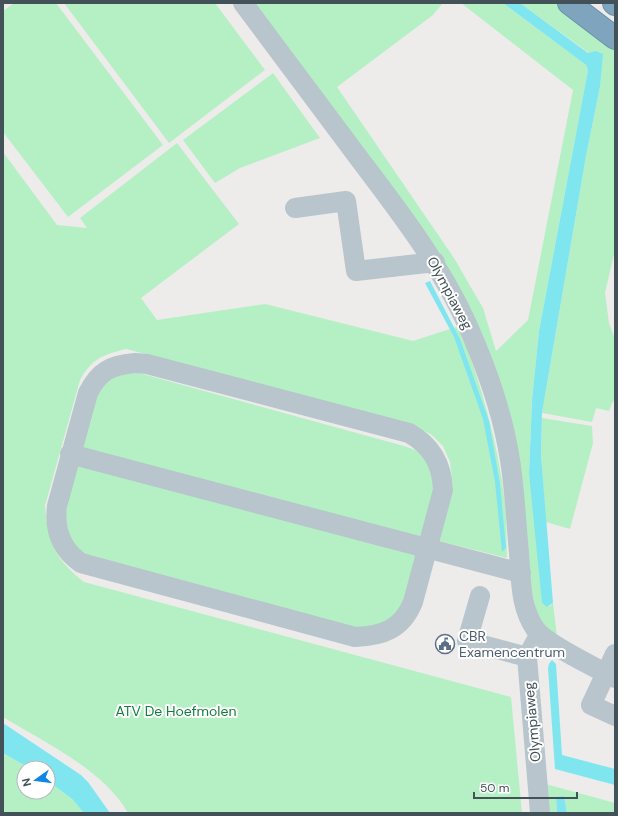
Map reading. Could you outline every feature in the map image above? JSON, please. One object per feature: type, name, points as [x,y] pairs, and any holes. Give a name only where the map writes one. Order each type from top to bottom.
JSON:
[{"type":"highway","points":[[569,3],[615,38]]},
{"type":"street","name":"Olympiaweg","points":[[243,3],[401,214],[435,262],[458,303],[477,345],[501,419],[513,480],[524,603],[533,625],[540,634],[610,676]]},
{"type":"street","points":[[295,208],[346,201],[356,271],[435,262]]},
{"type":"street","points":[[120,364],[147,364],[410,433],[422,440],[431,450],[438,462],[442,477],[443,490],[428,548],[408,613],[400,622],[389,630],[371,636],[355,637],[81,563],[71,556],[64,547],[58,535],[55,521],[57,506],[70,454],[88,393],[94,381],[105,371],[120,364]]},
{"type":"street","points":[[70,454],[521,573]]},
{"type":"street","points":[[480,596],[467,641],[527,657],[540,634]]},
{"type":"street","points":[[615,654],[610,676],[591,705],[615,716]]},
{"type":"street","name":"Olympiaweg","points":[[527,657],[540,813]]},
{"type":"green space","points":[[14,3],[56,3],[163,145],[68,217],[3,132],[3,11]]},
{"type":"green space","points":[[64,3],[215,3],[265,70],[169,143]]},
{"type":"green space","points":[[252,3],[443,3],[433,15],[337,87],[454,258],[483,308],[496,351],[528,320],[573,90],[461,3],[503,3],[586,65],[588,70],[539,331],[532,400],[529,474],[549,607],[553,603],[557,637],[538,620],[480,335]]},
{"type":"green space","points":[[520,3],[557,3],[602,42],[603,41],[615,51],[615,250],[605,293],[609,323],[615,339],[615,402],[613,401],[609,411],[596,408],[592,422],[542,413],[586,156],[600,87],[601,67],[589,53]]},
{"type":"green space","points":[[273,73],[320,138],[240,168],[215,183],[183,140]]},
{"type":"green space","name":"ATV De Hoefmolen","points":[[177,143],[239,224],[141,298],[157,320],[265,304],[413,341],[459,326],[488,413],[498,458],[506,510],[507,558],[439,541],[453,487],[450,462],[443,446],[432,435],[409,423],[126,349],[99,358],[89,367],[80,380],[45,506],[51,540],[55,549],[66,565],[84,582],[511,697],[522,813],[128,813],[117,797],[89,770],[72,758],[3,717],[3,152],[57,225],[87,228],[80,218]]},
{"type":"green space","points":[[132,371],[421,452],[429,458],[435,486],[422,537],[79,449],[96,387],[103,380]]},
{"type":"green space","points":[[542,418],[592,426],[593,443],[570,529],[546,522],[541,455]]},
{"type":"green space","points":[[75,464],[418,555],[410,584],[402,605],[391,621],[383,626],[355,629],[79,556],[64,523]]},
{"type":"green space","points":[[3,753],[16,760],[16,800],[56,800],[56,787],[72,799],[84,813],[3,813]]},
{"type":"green space","points":[[542,783],[615,803],[615,813],[567,813],[564,796],[556,797],[557,813],[545,813]]},
{"type":"water","points":[[503,3],[520,3],[588,53],[596,51],[603,54],[600,87],[586,156],[542,413],[541,455],[553,603],[547,607],[542,603],[529,474],[532,400],[539,331],[588,70],[586,65]]},
{"type":"water","points":[[430,281],[460,339],[489,421],[500,484],[506,548],[502,552],[495,482],[483,419],[454,337],[425,283]]},
{"type":"water","points":[[552,660],[556,664],[562,755],[615,769],[615,785],[555,769],[548,668]]},
{"type":"water","points":[[3,723],[81,775],[88,782],[110,813],[84,813],[72,799],[56,787],[56,760],[16,760],[3,753]]},
{"type":"water","points":[[564,796],[567,813],[557,813],[556,797]]},
{"type":"place","name":"CBR Examencentrum","points":[[445,644]]}]
